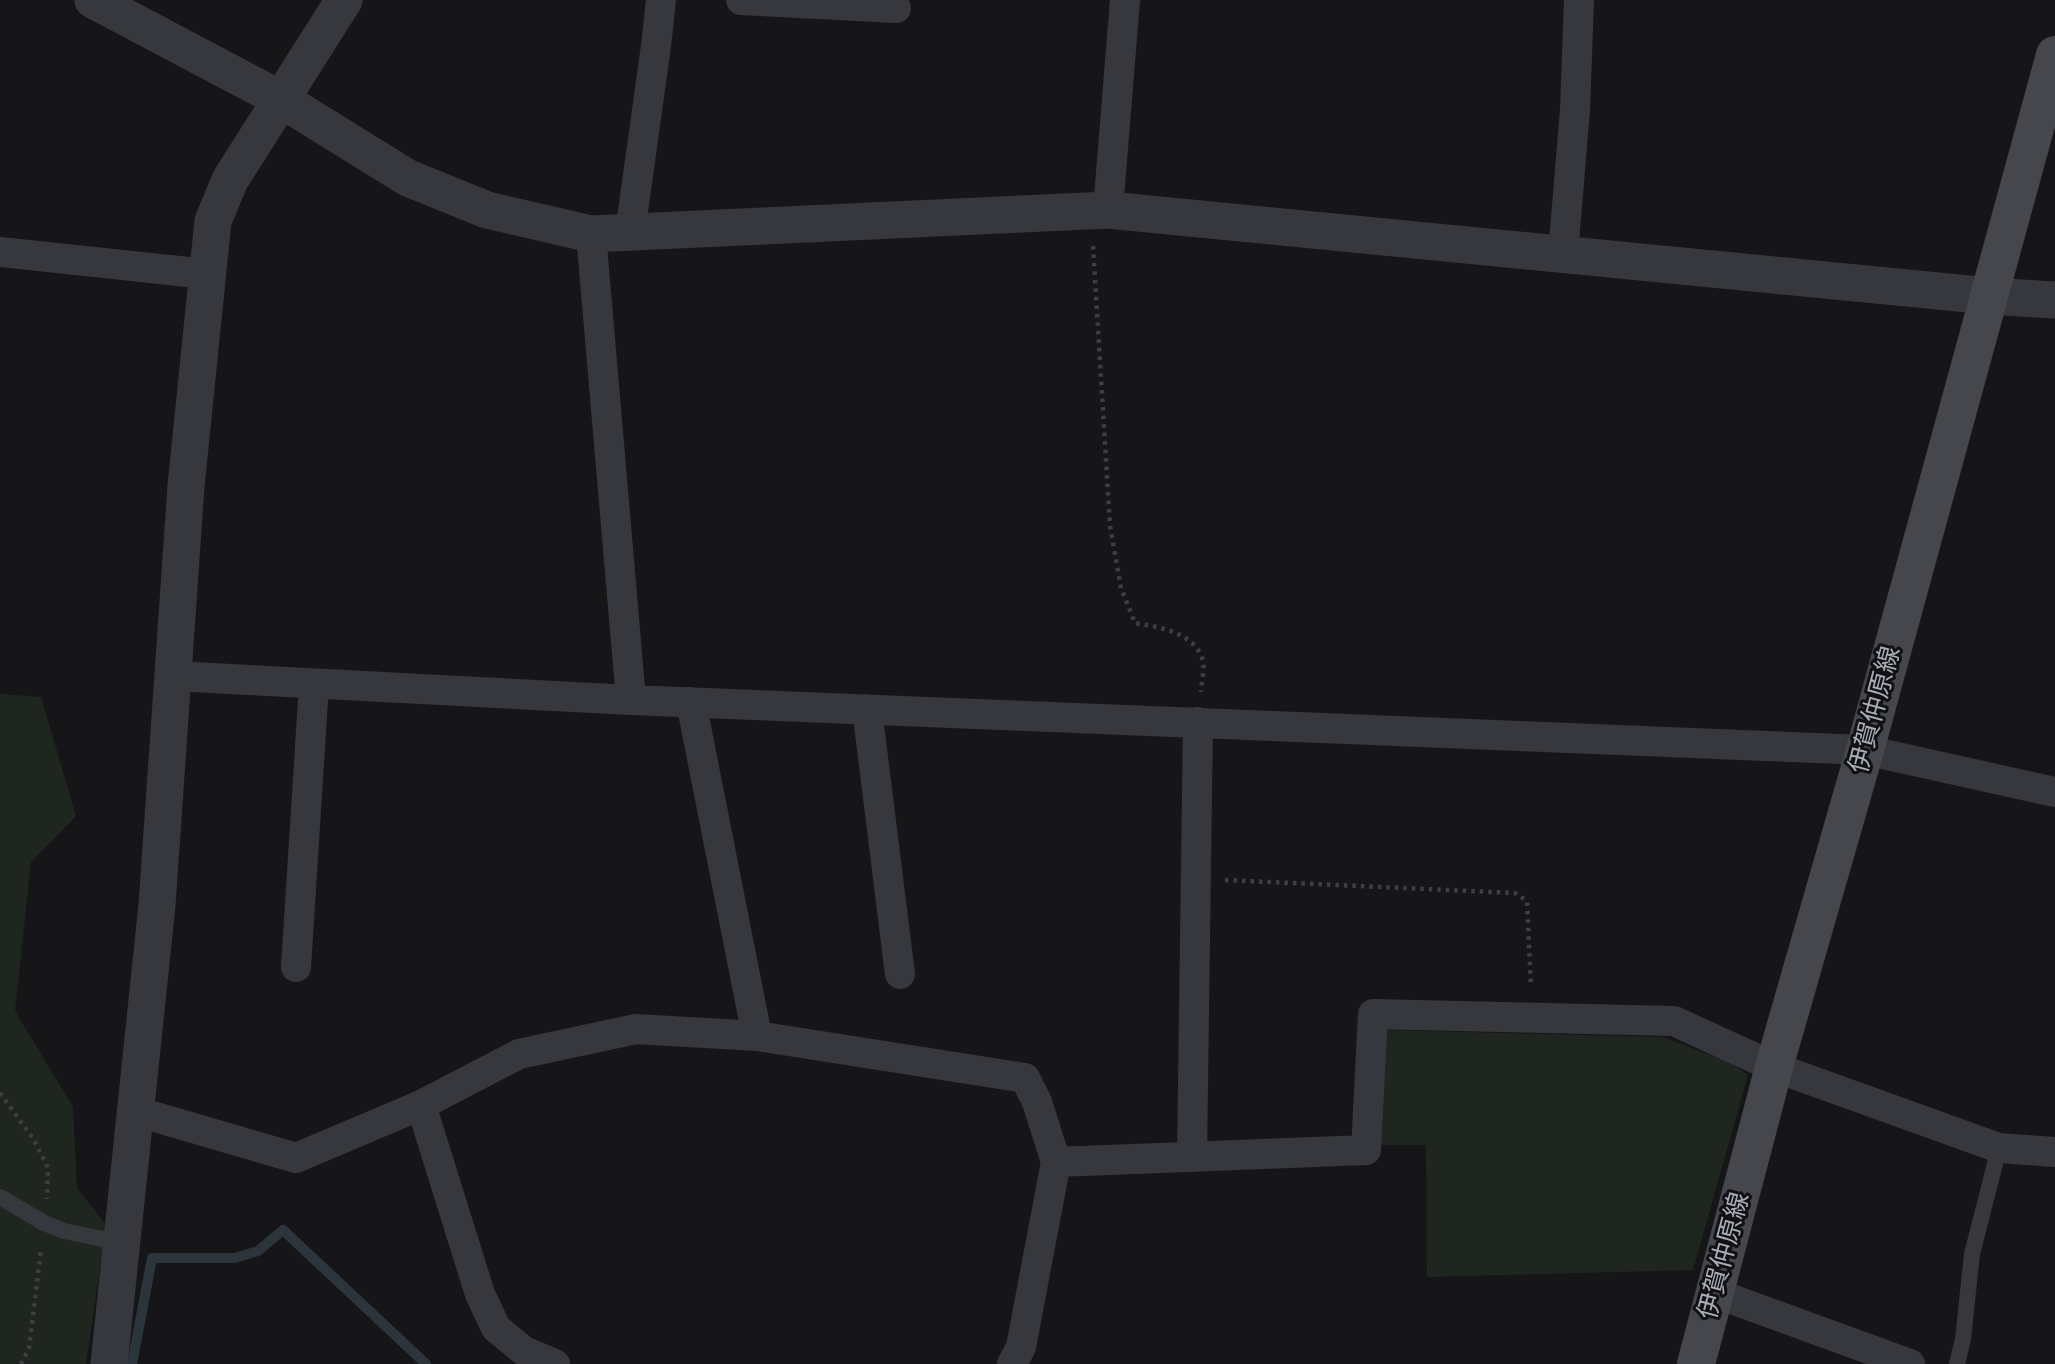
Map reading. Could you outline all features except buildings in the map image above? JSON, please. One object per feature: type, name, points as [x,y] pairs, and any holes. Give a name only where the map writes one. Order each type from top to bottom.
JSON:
[{"type":"main road","name":"伊賀仲原線","points":[[1696,1364],[1774,1067],[1865,750],[2055,55]]},
{"type":"street","points":[[93,0],[282,100],[408,178],[487,210],[591,234],[1100,210],[1989,296],[2055,300]]},
{"type":"street","points":[[114,1360],[122,1242],[157,905],[186,486],[213,221],[230,180],[344,0]]},
{"type":"street","points":[[630,233],[661,0]]},
{"type":"street","points":[[741,0],[896,8]]},
{"type":"street","points":[[1100,210],[1125,0]]},
{"type":"street","points":[[1563,254],[1575,110],[1579,0]]},
{"type":"street","points":[[591,234],[631,700]]},
{"type":"street","points":[[0,252],[207,274]]},
{"type":"street","points":[[173,676],[631,700],[1865,750],[2055,792]]},
{"type":"street","points":[[296,967],[314,684]]},
{"type":"street","points":[[691,702],[757,1036]]},
{"type":"street","points":[[867,709],[900,974]]},
{"type":"street","points":[[1192,1157],[1198,722]]},
{"type":"street","points":[[1056,1162],[1366,1150],[1373,1014],[1674,1021],[1774,1067],[1999,1148],[2055,1152]]},
{"type":"street","points":[[135,1111],[296,1158],[421,1105],[519,1054],[636,1029],[757,1036],[1025,1078],[1037,1102],[1056,1162],[1021,1347],[1012,1364]]},
{"type":"street","points":[[421,1105],[480,1294],[496,1328],[524,1351],[555,1364]]},
{"type":"street","points":[[1715,1293],[1910,1364]]},
{"type":"lane","points":[[1957,1364],[1963,1339],[1972,1254],[1999,1148]]},
{"type":"lane","points":[[0,1197],[44,1223],[64,1231],[122,1242]]},
{"type":"path","points":[[1100,210],[1110,526],[1121,588],[1135,623],[1162,628],[1191,641],[1203,659],[1198,722]]},
{"type":"path","points":[[1196,878],[1515,893],[1527,901],[1532,1018]]},
{"type":"path","points":[[0,1093],[34,1140],[48,1168],[48,1195],[29,1348],[21,1364]]},
{"type":"shaded area","points":[[0,694],[41,697],[76,816],[31,862],[15,1011],[73,1107],[77,1188],[106,1225],[86,1364],[0,1364]]},
{"type":"shaded area","points":[[1384,1030],[1663,1037],[1731,1063],[1748,1075],[1693,1270],[1427,1277],[1426,1145],[1379,1145]]},
{"type":"waterway","points":[[132,1364],[152,1258],[235,1258],[258,1251],[283,1230],[426,1364]]}]
